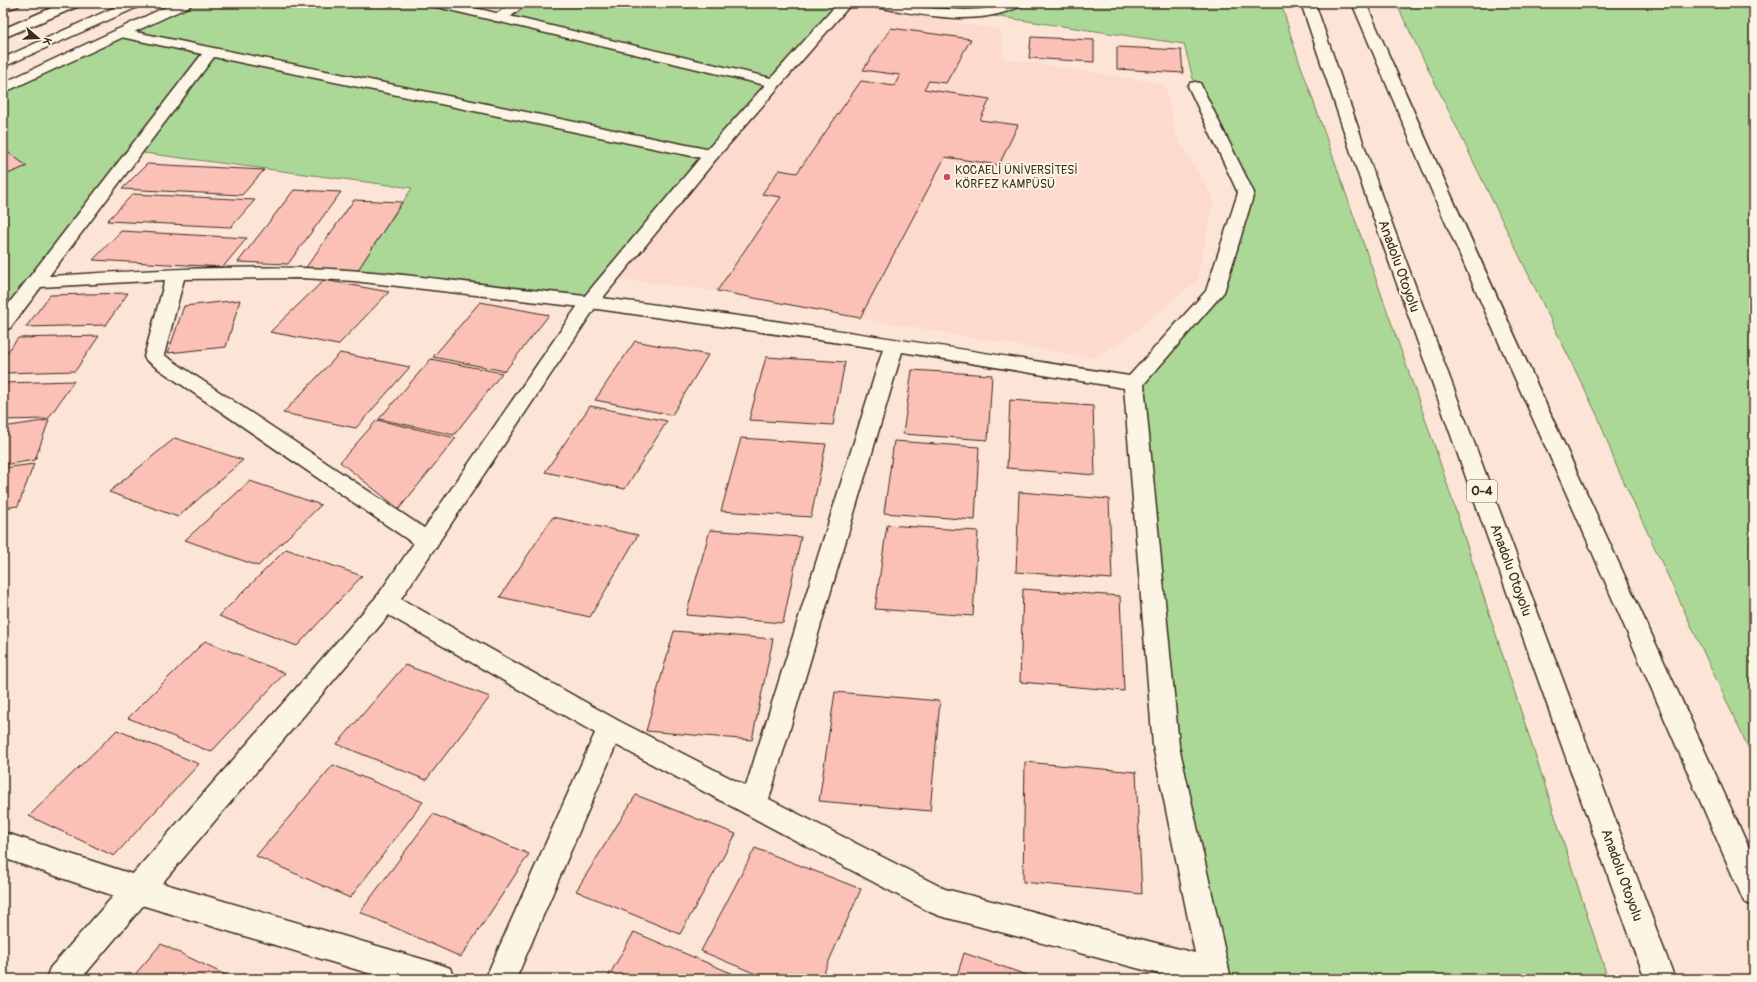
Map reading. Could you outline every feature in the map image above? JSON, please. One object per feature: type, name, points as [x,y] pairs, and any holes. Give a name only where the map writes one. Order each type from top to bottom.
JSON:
[{"type":"main road","points":[[3,7],[13,3]]},
{"type":"main road","points":[[3,34],[74,3]]},
{"type":"main road","points":[[3,63],[135,3]]},
{"type":"main road","points":[[3,89],[185,3]]},
{"type":"main road","points":[[437,3],[775,83]]},
{"type":"main road","points":[[500,18],[521,3]]},
{"type":"main road","points":[[61,979],[386,602],[590,302],[711,155],[845,3]]},
{"type":"main road","points":[[875,3],[953,14],[980,14],[1018,3]]},
{"type":"main road","name":"Anadolu Otoyolu","points":[[1308,3],[1374,197],[1660,979]]},
{"type":"main road","points":[[1360,3],[1444,201],[1595,532],[1754,892]]},
{"type":"main road","points":[[121,33],[711,155]]},
{"type":"main road","points":[[3,324],[211,52]]},
{"type":"main road","points":[[386,602],[610,729],[940,902],[1214,976],[1166,746],[1134,383],[1214,292],[1246,193],[1196,86]]},
{"type":"main road","points":[[35,282],[176,274],[302,273],[354,276],[590,302],[894,346],[1134,383]]},
{"type":"main road","points":[[176,274],[154,357],[428,542]]},
{"type":"main road","points":[[754,804],[894,346]]},
{"type":"main road","points":[[500,979],[610,729]]},
{"type":"main road","points":[[3,846],[138,890],[440,979]]},
{"type":"shaded area","name":"KOCAELİ ÜNİVERSİTESİ KÖRFEZ KAMPÜSÜ","points":[[844,4],[1001,30],[1002,58],[1165,84],[1176,135],[1214,199],[1197,280],[1123,341],[1092,358],[860,318],[717,291],[610,278]]},
{"type":"green space","points":[[185,3],[437,3],[500,18],[521,3],[845,3],[590,302],[354,276],[412,188],[136,152],[3,324],[3,176],[27,166],[3,149],[3,89]]},
{"type":"green space","points":[[1018,3],[1281,3],[1294,46],[1435,447],[1608,979],[1216,979],[1166,746],[1134,383],[1215,292],[1246,193],[1195,86],[1184,44],[980,14]]},
{"type":"green space","points":[[1396,3],[1754,3],[1754,760],[1616,465],[1599,419]]},
{"type":"building","points":[[891,28],[971,39],[946,83],[929,81],[924,89],[990,99],[980,120],[1018,125],[999,165],[945,157],[860,318],[717,291],[781,197],[762,194],[779,170],[797,173],[861,81],[894,86],[900,75],[863,70]]},
{"type":"building","points":[[1031,37],[1094,40],[1094,62],[1029,58]]},
{"type":"building","points":[[1117,47],[1181,50],[1183,73],[1117,69]]},
{"type":"building","points":[[3,149],[27,166],[3,176]]},
{"type":"building","points":[[147,164],[264,170],[242,195],[122,189]]},
{"type":"building","points":[[294,190],[341,192],[288,264],[238,262]]},
{"type":"building","points":[[133,194],[255,200],[231,227],[107,221]]},
{"type":"building","points":[[354,200],[402,202],[354,276],[302,273]]},
{"type":"building","points":[[121,231],[247,238],[223,267],[93,260]]},
{"type":"building","points":[[324,280],[389,292],[338,345],[270,332]]},
{"type":"building","points":[[128,293],[106,325],[26,327],[50,295]]},
{"type":"building","points":[[240,300],[226,347],[168,353],[184,306]]},
{"type":"building","points":[[480,302],[549,315],[505,371],[433,357]]},
{"type":"building","points":[[99,336],[75,371],[3,373],[3,358],[18,338]]},
{"type":"building","points":[[635,341],[708,355],[672,415],[595,400]]},
{"type":"building","points":[[340,353],[410,367],[356,428],[283,413]]},
{"type":"building","points":[[766,357],[845,362],[833,425],[749,420]]},
{"type":"building","points":[[431,359],[502,373],[454,435],[379,419]]},
{"type":"building","points":[[912,370],[992,375],[988,440],[903,434]]},
{"type":"building","points":[[74,381],[48,419],[3,420],[3,383]]},
{"type":"building","points":[[1010,400],[1093,406],[1095,475],[1007,468]]},
{"type":"building","points":[[590,406],[667,421],[625,489],[545,472]]},
{"type":"building","points":[[49,420],[35,460],[3,465],[3,427]]},
{"type":"building","points":[[377,420],[456,438],[399,509],[340,462]]},
{"type":"building","points":[[175,438],[243,460],[178,517],[109,492]]},
{"type":"building","points":[[741,438],[826,444],[811,517],[721,511]]},
{"type":"building","points":[[894,441],[979,447],[975,520],[884,513]]},
{"type":"building","points":[[34,464],[18,506],[3,508],[3,468]]},
{"type":"building","points":[[250,481],[321,505],[258,566],[185,540]]},
{"type":"building","points":[[1019,492],[1109,499],[1112,579],[1016,572]]},
{"type":"building","points":[[553,517],[638,535],[590,617],[500,597]]},
{"type":"building","points":[[887,525],[978,531],[973,616],[875,609]]},
{"type":"building","points":[[710,530],[801,537],[783,623],[686,615]]},
{"type":"building","points":[[286,549],[362,576],[297,646],[219,616]]},
{"type":"building","points":[[1023,589],[1120,596],[1124,691],[1020,682]]},
{"type":"building","points":[[674,631],[773,639],[752,740],[646,731]]},
{"type":"building","points":[[205,641],[285,673],[211,752],[128,718]]},
{"type":"building","points":[[405,665],[490,697],[426,780],[337,744]]},
{"type":"building","points":[[835,692],[940,701],[930,811],[819,801]]},
{"type":"building","points":[[117,730],[199,764],[114,856],[29,816]]},
{"type":"building","points":[[1025,762],[1136,772],[1142,894],[1023,882]]},
{"type":"building","points":[[333,765],[423,802],[350,898],[256,856]]},
{"type":"building","points":[[636,795],[736,834],[680,934],[576,891]]},
{"type":"building","points":[[433,814],[529,854],[461,957],[360,912]]},
{"type":"building","points":[[755,848],[861,889],[821,979],[768,979],[701,951]]},
{"type":"building","points":[[634,932],[743,978],[607,979]]},
{"type":"building","points":[[161,944],[234,979],[131,979]]},
{"type":"building","points":[[964,953],[1038,979],[956,979]]},
{"type":"place","name":"KOCAELİ ÜNİVERSİTESİ KÖRFEZ KAMPÜSÜ","points":[[947,177]]}]
